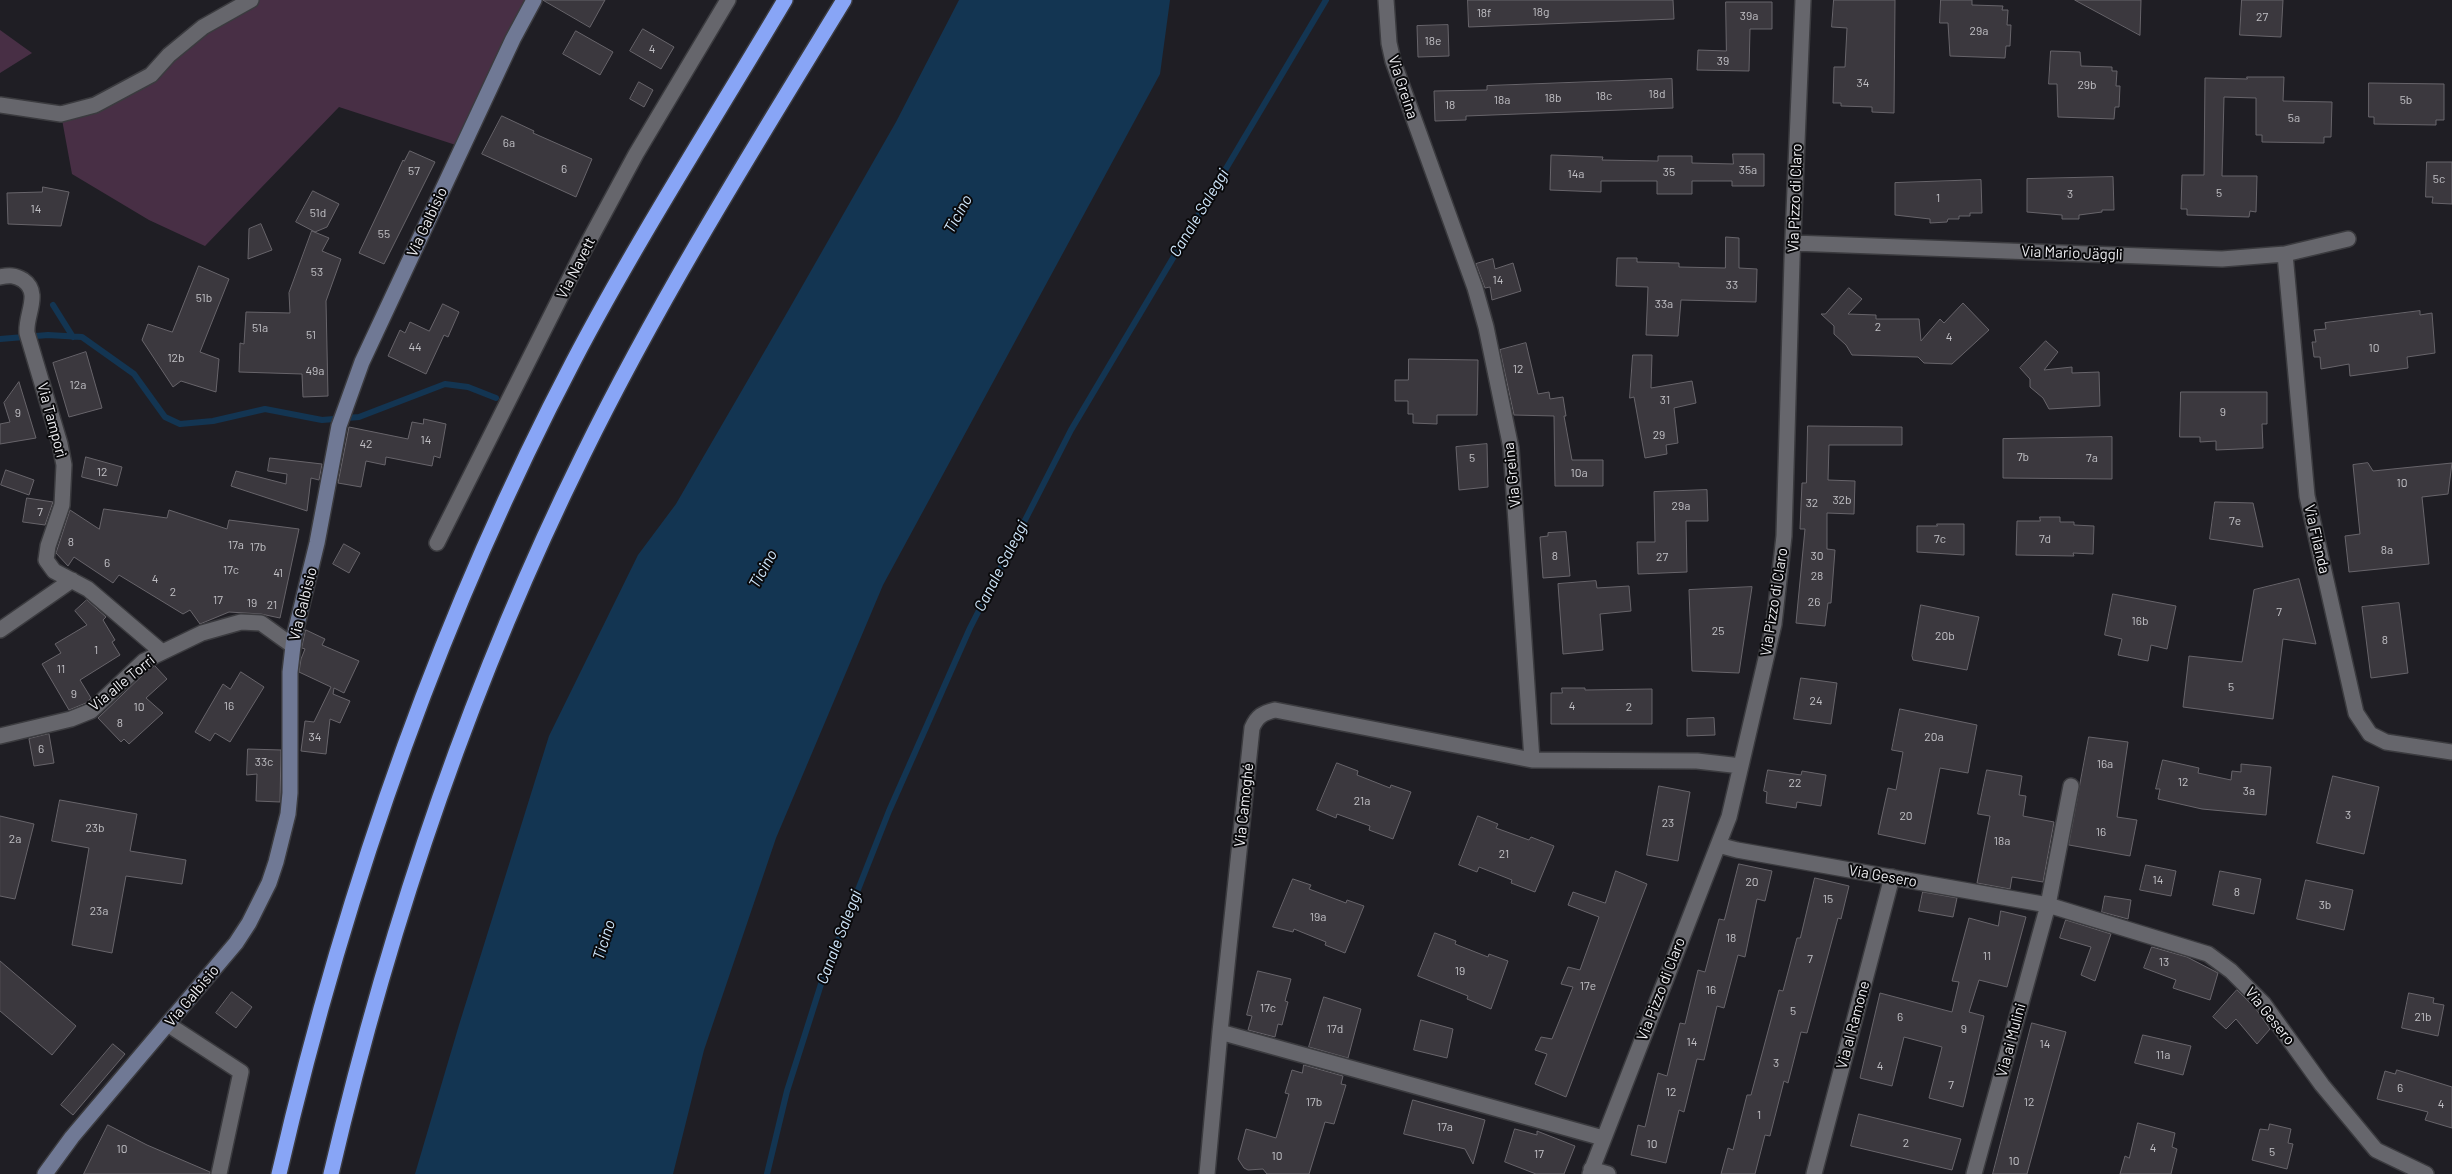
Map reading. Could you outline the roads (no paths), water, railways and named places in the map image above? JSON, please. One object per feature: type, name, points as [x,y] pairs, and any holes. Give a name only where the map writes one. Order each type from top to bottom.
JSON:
[{"type":"highway","points":[[279,1174],[313,1035],[363,866],[406,742],[498,516],[573,362],[674,184],[786,0]]},
{"type":"highway","points":[[331,1174],[353,1079],[376,993],[416,864],[452,761],[519,594],[583,455],[655,318],[730,186],[844,0]]},
{"type":"street","points":[[0,105],[61,114],[95,105],[151,75],[169,56],[203,27],[251,0]]},
{"type":"street","name":"Via Galbisio","points":[[45,1174],[72,1137],[215,970],[249,923],[276,862],[288,814],[290,793],[290,672],[293,646],[316,551],[341,420],[362,362],[504,57],[534,0]]},
{"type":"street","name":"Via Navett","points":[[437,543],[583,252],[636,154],[728,0]]},
{"type":"street","name":"Via Greina","points":[[1386,0],[1388,34],[1393,61],[1475,288],[1486,327],[1511,448],[1532,760]]},
{"type":"street","name":"Via Pizzo di Claro","points":[[1590,1172],[1729,817],[1774,624],[1784,536],[1803,0]]},
{"type":"street","name":"Via Mario Jäggli","points":[[1793,243],[2222,259],[2285,254],[2348,239]]},
{"type":"street","name":"Via Filanda","points":[[2285,254],[2307,496],[2356,713],[2370,734],[2386,742],[2452,752]]},
{"type":"street","name":"Via Tamporì","points":[[0,277],[14,275],[27,282],[31,288],[33,295],[27,318],[29,339],[60,444],[64,465],[62,505],[48,546],[46,560],[54,571],[88,589],[162,652]]},
{"type":"street","points":[[0,630],[72,580]]},
{"type":"street","name":"Via alle Torri","points":[[0,736],[71,720],[91,711],[144,661],[202,633],[241,622],[261,623],[293,646]]},
{"type":"street","name":"Via Camoghé","points":[[1208,1174],[1220,1032],[1252,728],[1261,714],[1275,710],[1532,760]]},
{"type":"street","points":[[1532,760],[1698,761],[1741,766]]},
{"type":"street","points":[[2048,905],[2071,786]]},
{"type":"street","name":"Via Gesero","points":[[1718,845],[1737,850],[2048,905],[2208,954],[2231,971],[2263,1003],[2327,1092],[2376,1150],[2426,1174]]},
{"type":"street","name":"Via al Ramone","points":[[1814,1174],[1892,877]]},
{"type":"street","name":"Via ai Mulini","points":[[1974,1174],[2048,905]]},
{"type":"street","points":[[169,1024],[241,1072],[219,1174]]},
{"type":"street","points":[[1220,1032],[1603,1138]]},
{"type":"street","points":[[1590,1172],[1608,1174]]},
{"type":"water","name":"Ticino","points":[[959,0],[1170,0],[1160,74],[883,585],[776,838],[704,1050],[673,1174],[415,1174],[459,1025],[549,736],[638,555],[676,504],[788,311],[896,122]]},
{"type":"waterway","name":"Canale Saleggi","points":[[767,1174],[787,1091],[822,981],[889,811],[970,628],[1071,430],[1326,0]]},
{"type":"waterway","points":[[53,305],[73,337]]},
{"type":"waterway","points":[[0,339],[48,335],[82,337],[134,374],[165,417],[180,424],[213,421],[265,409],[322,420],[359,417],[445,384],[468,387],[496,398]]}]
